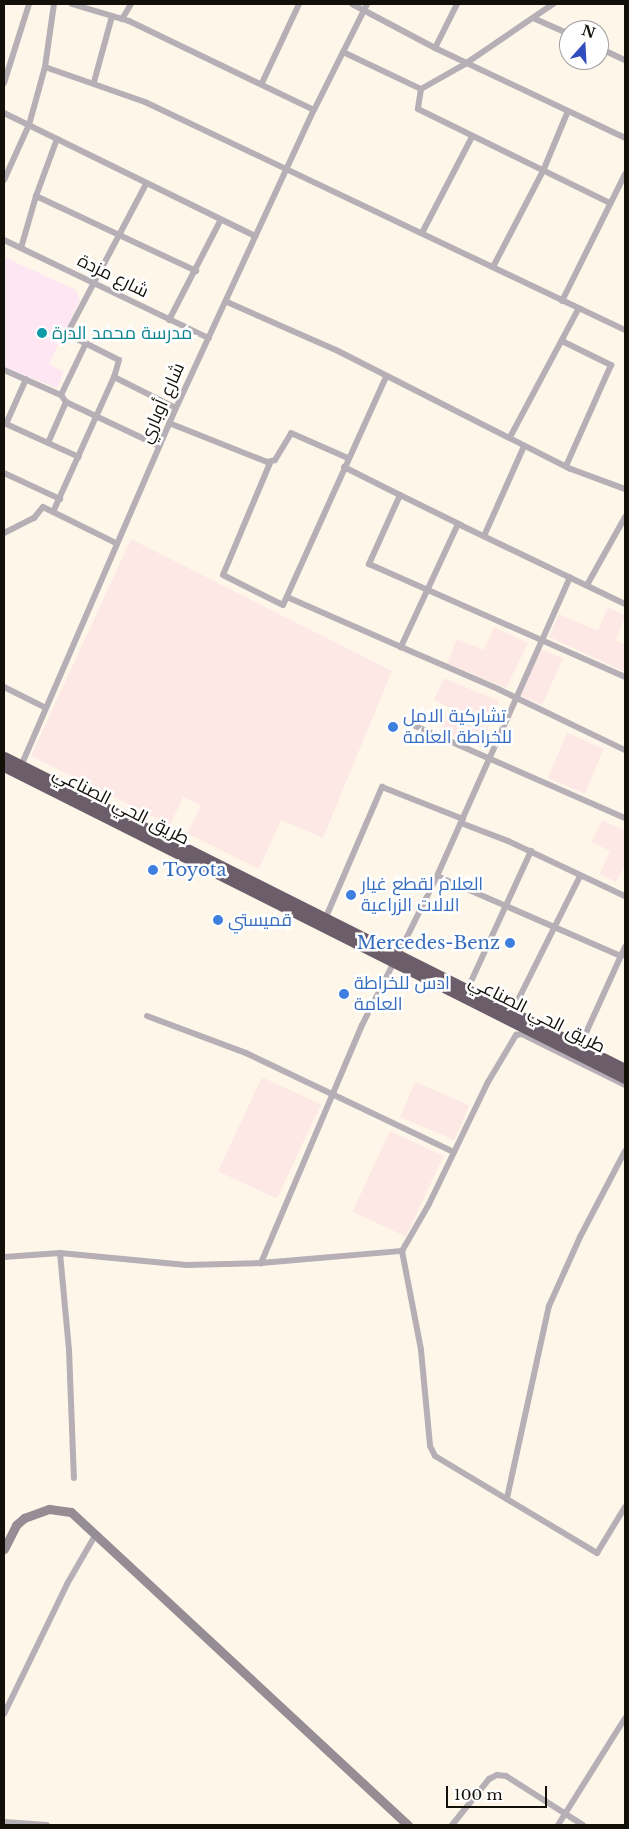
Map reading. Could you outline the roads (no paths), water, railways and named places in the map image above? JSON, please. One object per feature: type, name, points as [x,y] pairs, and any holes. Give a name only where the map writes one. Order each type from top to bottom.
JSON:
[{"type":"highway","points":[[4,757],[326,917],[396,958],[468,988],[625,1069]]},
{"type":"highway","name":"طريق الحي الصناعي","points":[[4,766],[396,958],[518,1025],[625,1078]]},
{"type":"street","points":[[4,83],[30,4]]},
{"type":"street","points":[[4,180],[29,125],[44,67],[54,4]]},
{"type":"street","points":[[72,4],[122,18],[262,83],[314,110]]},
{"type":"street","points":[[122,18],[131,4]]},
{"type":"street","points":[[262,83],[299,4]]},
{"type":"street","points":[[352,4],[366,7],[465,64],[625,138]]},
{"type":"street","points":[[435,48],[457,4]]},
{"type":"street","points":[[421,89],[465,64],[553,4]]},
{"type":"street","name":"شارع أوباري","points":[[21,766],[44,707],[176,408],[227,302],[255,236],[314,110],[366,7]]},
{"type":"street","points":[[94,82],[112,16]]},
{"type":"street","points":[[533,18],[559,30]]},
{"type":"street","points":[[343,52],[421,89]]},
{"type":"street","points":[[609,53],[625,60]]},
{"type":"street","points":[[44,67],[94,82],[145,102],[625,330]]},
{"type":"street","points":[[421,89],[418,109],[610,203]]},
{"type":"street","points":[[493,267],[543,171],[568,111]]},
{"type":"street","points":[[4,113],[220,221],[255,236]]},
{"type":"street","points":[[422,234],[472,137]]},
{"type":"street","points":[[21,248],[36,196],[56,139]]},
{"type":"street","points":[[562,301],[625,174]]},
{"type":"street","points":[[54,512],[97,419],[119,360],[67,334],[92,283],[146,184]]},
{"type":"street","points":[[36,196],[196,271]]},
{"type":"street","points":[[169,320],[196,271],[220,221]]},
{"type":"street","name":"شارع مزدة","points":[[4,240],[209,338]]},
{"type":"street","points":[[227,302],[336,350],[386,377],[566,466],[625,489]]},
{"type":"street","points":[[510,437],[580,308]]},
{"type":"street","points":[[562,341],[611,365],[566,466]]},
{"type":"street","points":[[61,395],[86,342]]},
{"type":"street","points":[[4,370],[61,395],[66,402],[97,419],[159,446]]},
{"type":"street","points":[[114,377],[176,408]]},
{"type":"street","points":[[348,458],[291,433],[270,463],[223,574],[283,606],[386,377]]},
{"type":"street","points":[[26,379],[5,423],[79,457]]},
{"type":"street","points":[[48,443],[66,402]]},
{"type":"street","points":[[170,423],[270,463]]},
{"type":"street","points":[[484,536],[524,446]]},
{"type":"street","points":[[344,467],[625,604]]},
{"type":"street","points":[[4,475],[60,499]]},
{"type":"street","points":[[400,495],[369,564],[625,678]]},
{"type":"street","points":[[4,533],[34,518],[43,507],[116,543]]},
{"type":"street","points":[[587,585],[625,517]]},
{"type":"street","points":[[402,647],[426,588],[458,524],[461,525]]},
{"type":"street","points":[[261,1262],[334,1092],[396,958],[437,876],[462,821],[487,758],[570,577]]},
{"type":"street","points":[[287,597],[516,698],[625,750]]},
{"type":"street","points":[[4,687],[44,707]]},
{"type":"street","points":[[414,726],[625,818]]},
{"type":"street","points":[[326,917],[382,787],[531,851],[625,896]]},
{"type":"street","points":[[468,988],[531,851]]},
{"type":"street","points":[[437,876],[621,956]]},
{"type":"street","points":[[513,1010],[580,876]]},
{"type":"street","points":[[580,1046],[625,947]]},
{"type":"street","points":[[147,1016],[188,1030],[334,1092],[454,1152]]},
{"type":"street","points":[[518,1025],[402,1251],[421,1350],[432,1451],[597,1553],[625,1507]]},
{"type":"street","points":[[511,1038],[522,1034],[625,1085]]},
{"type":"street","points":[[507,1498],[548,1306],[580,1236],[625,1151]]},
{"type":"street","points":[[4,1256],[60,1254],[186,1265],[261,1262],[402,1251]]},
{"type":"street","points":[[60,1254],[70,1350],[74,1478]]},
{"type":"street","points":[[4,1549],[19,1521],[49,1509],[70,1512],[96,1534],[408,1825]]},
{"type":"street","points":[[4,1714],[67,1584],[96,1534]]},
{"type":"street","points":[[558,1825],[625,1718]]},
{"type":"street","points":[[452,1825],[489,1779],[497,1775],[506,1776],[583,1825]]},
{"type":"street","points":[[4,1822],[47,1825]]},
{"type":"place","name":"مدرسة محمد الدرة","points":[[42,333]]},
{"type":"place","name":"تشاركية الامل للخراطة العامة","points":[[393,727]]},
{"type":"place","name":"Toyota","points":[[153,870]]},
{"type":"place","name":"العلام لقطع غيار الالات الزراعية","points":[[351,895]]},
{"type":"place","name":"قميستي","points":[[218,920]]},
{"type":"place","name":"Mercedes-Benz","points":[[510,943]]},
{"type":"place","name":"ادس للخراطة العامة","points":[[344,994]]}]
